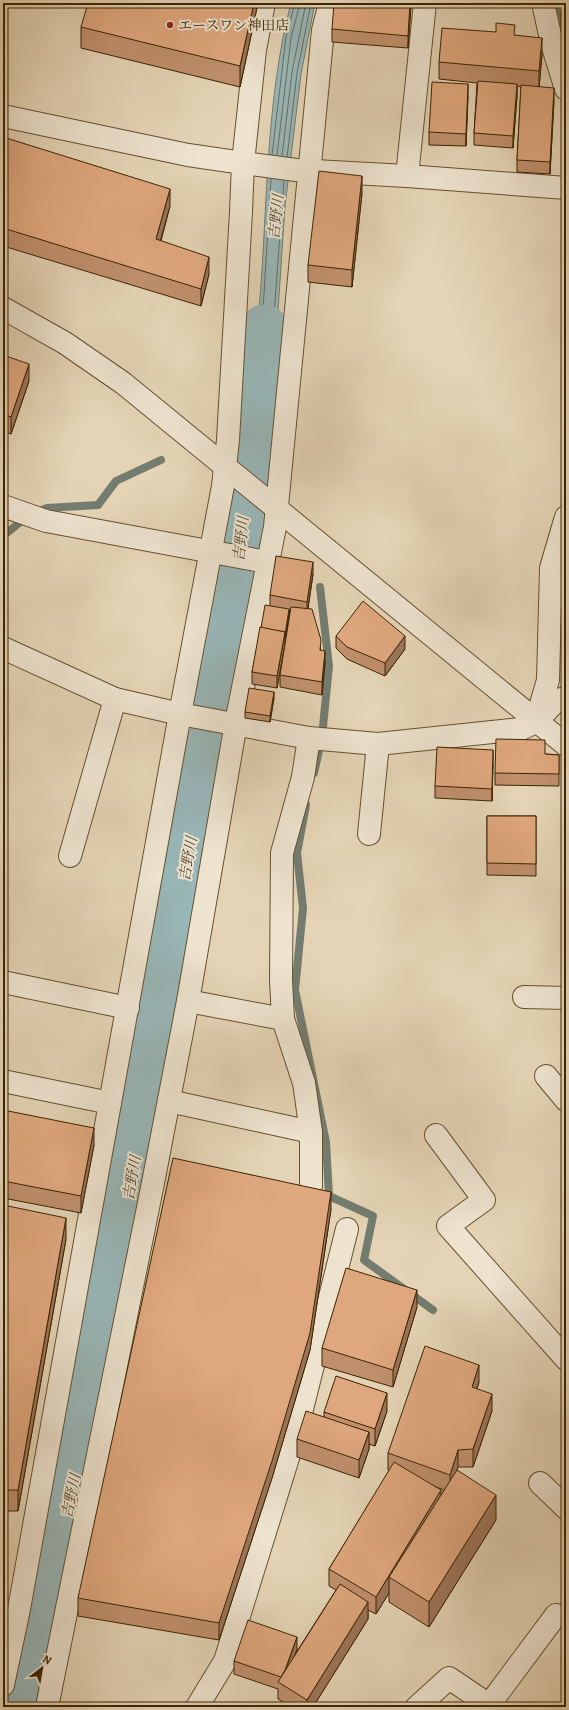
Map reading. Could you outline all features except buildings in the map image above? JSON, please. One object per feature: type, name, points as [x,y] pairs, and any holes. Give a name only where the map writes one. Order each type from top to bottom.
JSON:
[{"type":"street","points":[[3,1685],[20,1601],[110,1103],[214,553],[231,472],[228,440],[241,220],[252,164],[255,50],[264,3]]},
{"type":"street","points":[[47,1707],[188,1001],[231,723],[263,561],[275,527],[271,504],[303,170],[323,30],[330,3]]},
{"type":"street","points":[[407,176],[425,3]]},
{"type":"street","points":[[543,3],[552,44],[566,89]]},
{"type":"street","points":[[3,116],[188,155],[252,164],[303,170],[566,188]]},
{"type":"street","points":[[3,308],[65,343],[123,383],[566,745]]},
{"type":"street","points":[[7,508],[46,521],[263,561]]},
{"type":"street","points":[[536,722],[548,680],[551,568],[566,517]]},
{"type":"street","points":[[3,648],[115,699],[184,715],[318,738],[378,744],[522,729],[536,722],[557,700],[566,698]]},
{"type":"street","points":[[70,856],[115,699]]},
{"type":"street","points":[[311,1186],[311,1132],[304,1083],[284,1019],[281,980],[282,853],[304,777],[318,738]]},
{"type":"street","points":[[368,834],[378,744]]},
{"type":"street","points":[[3,982],[128,1008]]},
{"type":"street","points":[[524,997],[566,998]]},
{"type":"street","points":[[188,1001],[284,1019]]},
{"type":"street","points":[[546,1076],[566,1100]]},
{"type":"street","points":[[3,1081],[110,1103]]},
{"type":"street","points":[[169,1101],[311,1132]]},
{"type":"street","points":[[436,1135],[484,1200],[448,1226],[566,1359]]},
{"type":"street","points":[[197,1707],[226,1661],[298,1429],[347,1229]]},
{"type":"street","points":[[540,1483],[566,1508]]},
{"type":"street","points":[[417,1707],[449,1678],[489,1705],[556,1615]]},
{"type":"water","points":[[291,3],[315,3],[301,74],[285,206],[275,356],[245,421],[255,352],[259,310],[269,155],[276,79]]},
{"type":"waterway","points":[[554,3],[566,46]]},
{"type":"waterway","name":"吉野川","points":[[27,1707],[102,1351],[237,579],[264,329]]},
{"type":"waterway","points":[[3,536],[29,515],[47,508],[98,505],[116,481],[161,460]]},
{"type":"waterway","points":[[314,773],[322,737],[329,666],[320,587]]},
{"type":"waterway","points":[[306,805],[297,853],[303,908],[295,990],[326,1142],[329,1196],[373,1216],[364,1260],[433,1310]]},
{"type":"place","name":"エースワン神田店","points":[[170,25]]}]
